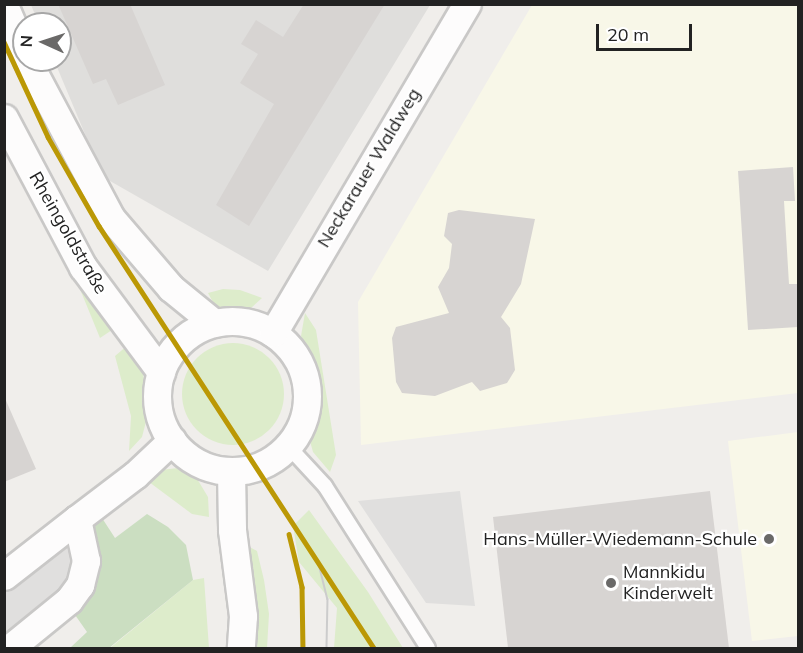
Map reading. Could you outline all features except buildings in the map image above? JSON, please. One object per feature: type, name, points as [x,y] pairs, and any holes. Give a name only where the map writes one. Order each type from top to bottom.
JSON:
[{"type":"street","name":"Neckarauer Waldweg","points":[[273,333],[467,4]]},
{"type":"street","points":[[4,5],[12,24]]},
{"type":"street","points":[[33,72],[111,218],[171,288],[214,323]]},
{"type":"street","name":"Rheingoldstraße","points":[[4,118],[83,267],[161,372]]},
{"type":"street","points":[[245,322],[273,333],[298,360],[304,377],[305,413],[288,446],[261,464],[231,471],[198,463],[172,440],[158,407],[161,372],[182,340],[214,323],[245,322]]},
{"type":"street","points":[[4,576],[135,475],[172,440]]},
{"type":"street","points":[[231,471],[232,530],[243,616],[241,648]]},
{"type":"street","points":[[10,648],[69,600],[80,585],[86,561],[77,519]]},
{"type":"lane","points":[[288,446],[325,486],[428,648]]},
{"type":"shaded area","points":[[31,5],[430,5],[268,271],[103,177],[59,72],[72,72],[72,12],[34,12]]},
{"type":"shaded area","points":[[532,5],[798,5],[798,393],[361,445],[358,302]]},
{"type":"shaded area","name":"Hans-Müller-Wiedemann-Schule","points":[[798,432],[798,636],[752,641],[728,441]]},
{"type":"shaded area","points":[[460,491],[475,606],[426,603],[358,501]]},
{"type":"shaded area","points":[[72,530],[76,544],[71,581],[5,645],[5,583]]},
{"type":"green space","points":[[73,272],[115,328],[100,338]]},
{"type":"green space","points":[[223,289],[240,290],[262,298],[251,308],[233,311],[215,306],[208,293]]},
{"type":"green space","points":[[305,313],[316,330],[336,455],[330,472],[313,452],[308,434],[318,411],[318,389],[301,336]]},
{"type":"green space","points":[[233,343],[253,347],[269,358],[280,374],[284,394],[280,414],[269,430],[253,441],[233,445],[213,441],[197,430],[186,414],[182,394],[186,374],[197,358],[213,347]]},
{"type":"green space","points":[[128,345],[142,364],[148,414],[142,437],[129,451],[131,416],[115,356]]},
{"type":"green space","points":[[178,468],[196,477],[208,497],[209,517],[192,514],[149,482],[161,470]]},
{"type":"green space","points":[[309,510],[368,592],[403,648],[334,648],[337,608],[299,562],[293,526]]},
{"type":"green space","points":[[147,514],[168,527],[186,545],[193,580],[109,648],[70,648],[87,632],[73,612],[97,585],[98,558],[90,526],[102,518],[115,538]]},
{"type":"green space","points":[[246,545],[257,551],[264,580],[269,614],[267,648],[255,648],[254,585]]},
{"type":"green space","points":[[204,578],[209,648],[110,648],[193,580]]},
{"type":"tram line","points":[[319,564],[328,599],[327,648]]},
{"type":"transit line","points":[[4,42],[48,137],[99,226],[374,648]]},
{"type":"transit line","points":[[289,534],[302,587],[303,648]]},
{"type":"place","name":"Hans-Müller-Wiedemann-Schule","points":[[769,539]]},
{"type":"place","name":"Mannkidu Kinderwelt","points":[[611,583]]}]
